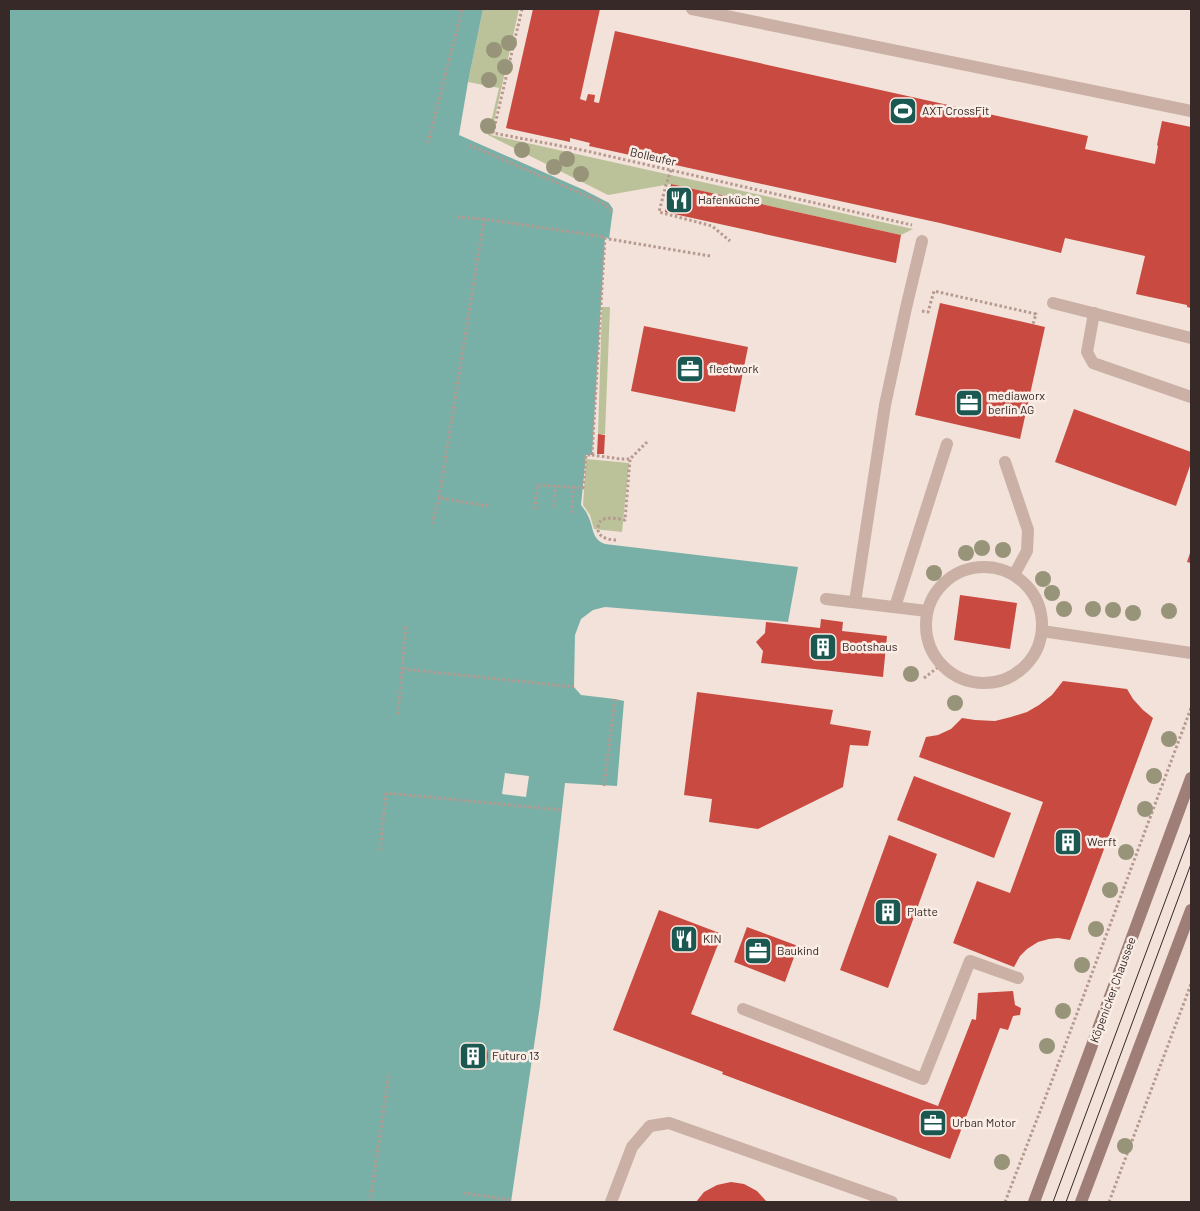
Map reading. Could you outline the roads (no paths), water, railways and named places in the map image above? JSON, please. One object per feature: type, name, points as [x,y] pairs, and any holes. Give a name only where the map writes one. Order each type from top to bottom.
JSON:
[{"type":"main road","name":"Köpenicker Chaussee","points":[[1034,1202],[1191,778]]},
{"type":"main road","points":[[1081,1202],[1191,910]]},
{"type":"street","points":[[692,9],[1191,111]]},
{"type":"street","points":[[855,602],[885,405],[922,241]]},
{"type":"street","points":[[1053,303],[1191,338]]},
{"type":"street","points":[[1094,313],[1087,352],[1093,363],[1191,397]]},
{"type":"street","points":[[895,607],[947,444]]},
{"type":"street","points":[[1005,462],[1028,530],[1027,551],[1014,575]]},
{"type":"street","points":[[979,567],[997,568],[1014,575],[1027,585],[1036,599],[1042,614],[1042,631],[1038,650],[1027,666],[1012,677],[993,683],[974,683],[956,676],[941,665],[930,649],[926,630],[927,611],[934,594],[946,580],[961,571],[979,567]]},
{"type":"street","points":[[826,599],[927,611]]},
{"type":"street","points":[[1042,631],[1191,653]]},
{"type":"street","points":[[743,1009],[923,1079],[970,961],[1018,978]]},
{"type":"street","points":[[611,1202],[632,1147],[650,1126],[669,1123],[892,1202]]},
{"type":"water","points":[[9,9],[483,9],[459,135],[584,190],[609,203],[613,209],[609,239],[605,237],[592,455],[586,455],[581,505],[595,536],[600,542],[605,544],[798,567],[788,622],[605,607],[593,610],[581,619],[575,635],[574,687],[581,695],[624,701],[617,786],[565,783],[540,1005],[511,1202],[9,1202]],"holes":[[[505,773],[529,776],[526,797],[502,794]]]},
{"type":"tram line","points":[[1053,1202],[1191,832]]},
{"type":"tram line","points":[[1066,1202],[1191,864]]},
{"type":"place","name":"AXT CrossFit","points":[[903,111]]},
{"type":"place","name":"Hafenküche","points":[[679,200]]},
{"type":"place","name":"fleetwork","points":[[690,369]]},
{"type":"place","name":"mediaworx berlin AG","points":[[969,403]]},
{"type":"place","name":"Bootshaus","points":[[823,647]]},
{"type":"place","name":"Werft","points":[[1068,842]]},
{"type":"place","name":"Platte","points":[[888,912]]},
{"type":"place","name":"KIN","points":[[684,939]]},
{"type":"place","name":"Baukind","points":[[758,951]]},
{"type":"place","name":"Futuro 13","points":[[473,1056]]},
{"type":"place","name":"Urban Motor","points":[[933,1123]]}]
